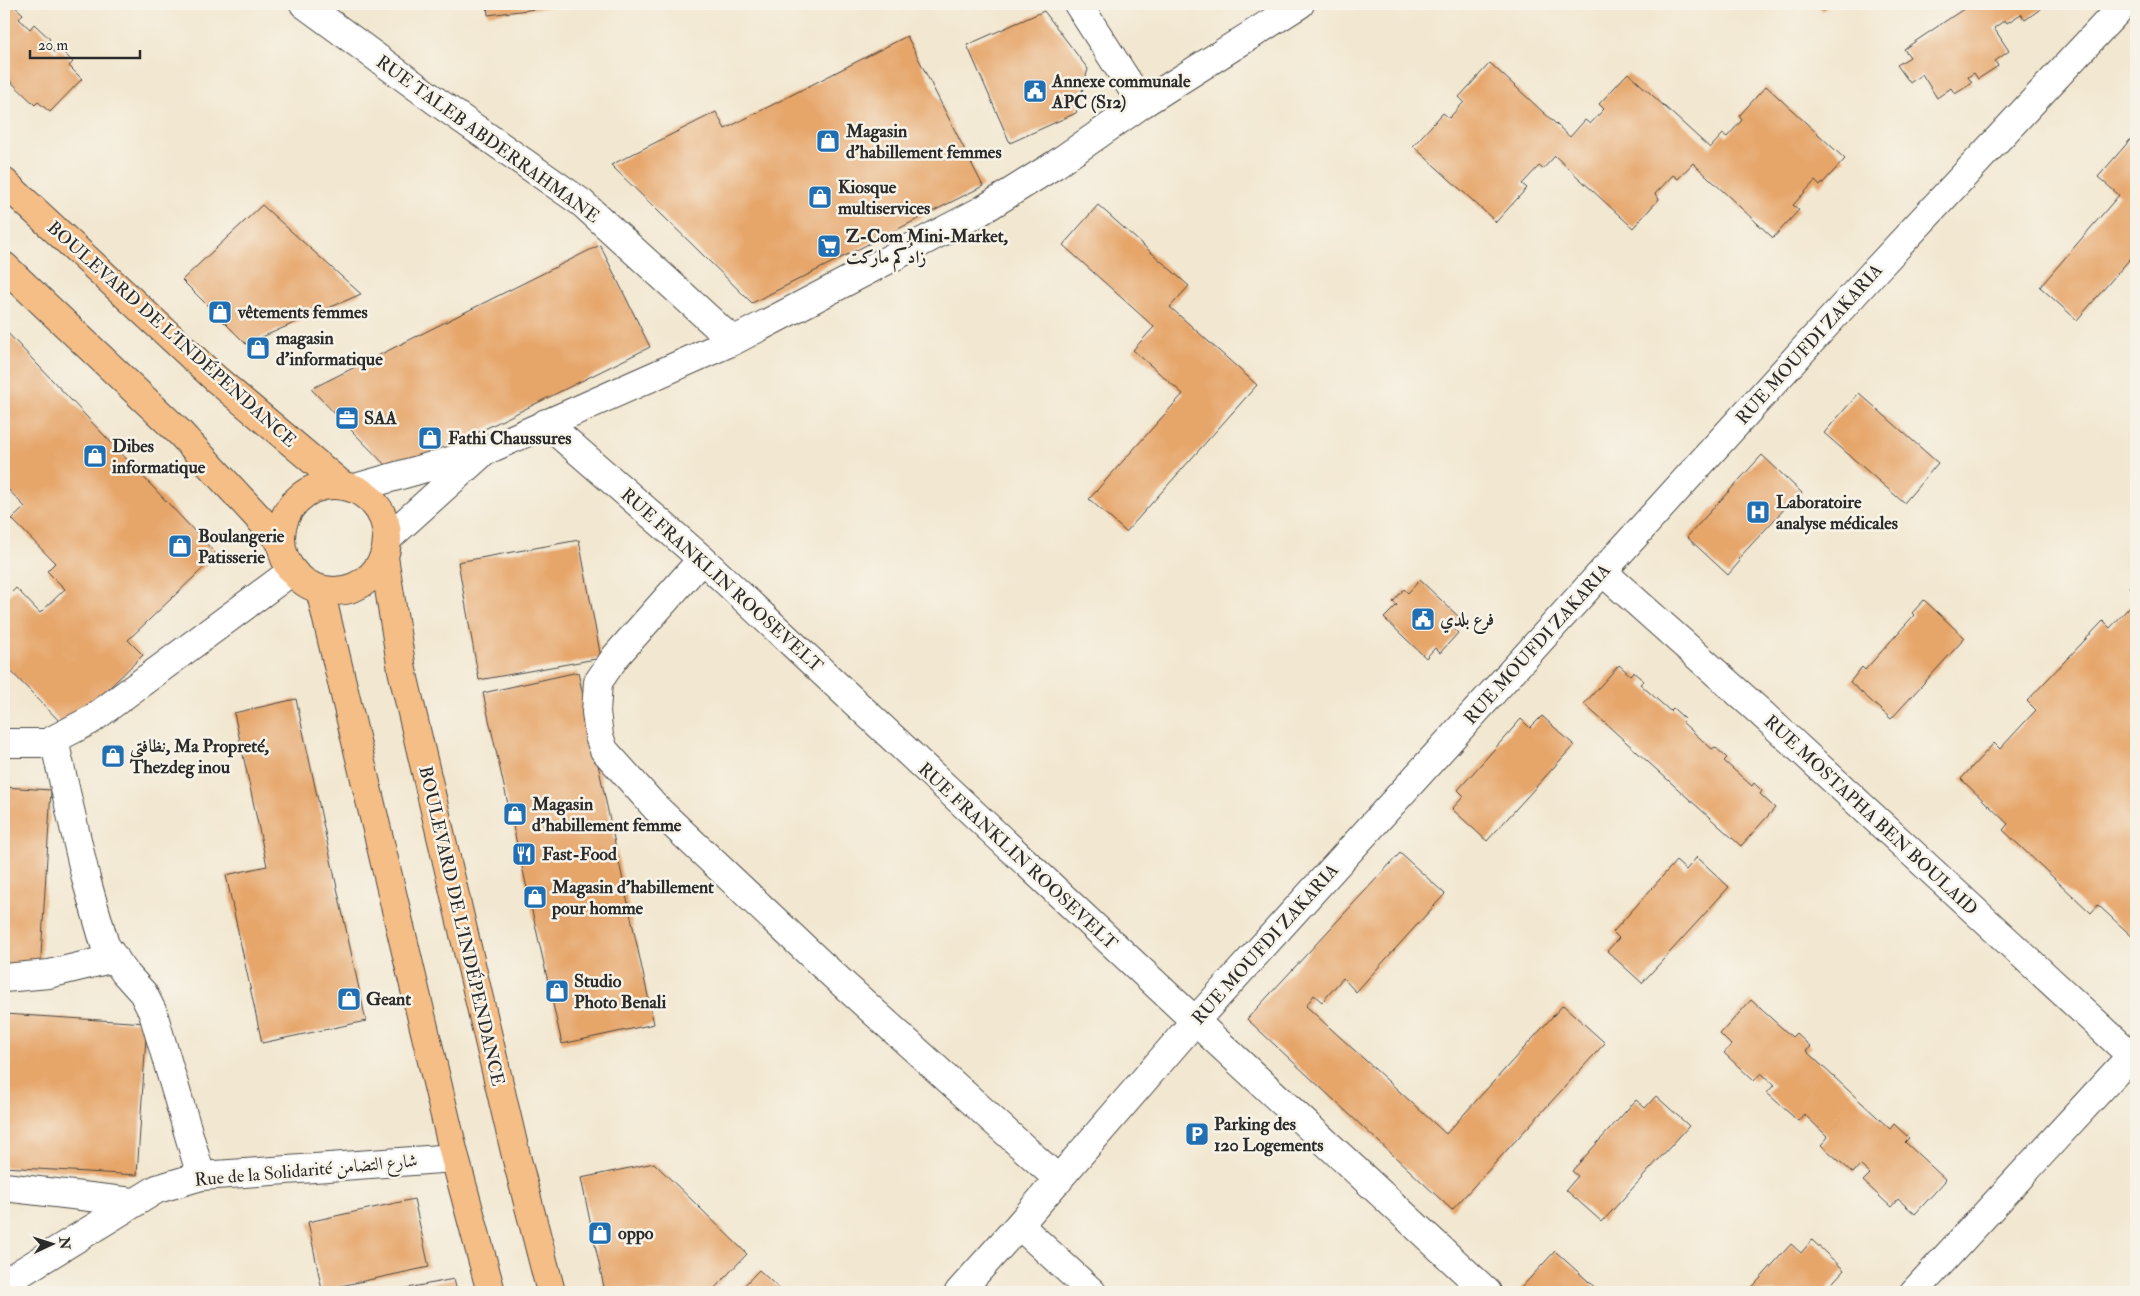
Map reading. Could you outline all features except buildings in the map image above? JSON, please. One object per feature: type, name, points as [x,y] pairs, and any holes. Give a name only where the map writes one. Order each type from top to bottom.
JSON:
[{"type":"main road","name":"BOULEVARD DE L'INDÉPENDANCE","points":[[4,182],[216,379],[349,487]]},
{"type":"main road","points":[[4,266],[180,433],[280,541]]},
{"type":"main road","points":[[326,484],[349,487],[369,497],[379,509],[385,524],[386,548],[376,570],[365,582],[351,589],[335,592],[320,590],[304,583],[292,571],[284,557],[280,541],[282,525],[287,510],[298,498],[311,489],[326,484]]},
{"type":"main road","name":"BOULEVARD DE L'INDÉPENDANCE","points":[[386,548],[402,670],[516,1156],[550,1292]]},
{"type":"main road","points":[[320,590],[455,1158],[491,1292]]},
{"type":"street","name":"RUE TALEB ABDERRAHMANE","points":[[304,4],[436,101],[582,203],[733,341]]},
{"type":"street","points":[[1078,4],[1142,104]]},
{"type":"street","points":[[349,487],[485,451],[733,341],[981,210],[1056,164],[1142,104],[1300,4]]},
{"type":"street","name":"RUE MOUFDI ZAKARIA","points":[[959,1292],[1059,1180],[1195,1021],[1880,265],[2124,4]]},
{"type":"street","name":"RUE FRANKLIN ROOSEVELT","points":[[546,423],[702,559],[1195,1021],[1471,1287]]},
{"type":"street","points":[[386,548],[485,451]]},
{"type":"street","points":[[702,559],[616,656],[598,682],[596,712],[599,736],[604,750],[655,807],[798,942],[1059,1180]]},
{"type":"street","points":[[4,743],[47,743],[91,720],[292,571]]},
{"type":"street","name":"RUE MOSTAPHA BEN BOULAID","points":[[1603,572],[1760,712],[2134,1058]]},
{"type":"street","points":[[54,740],[86,880],[105,944],[143,993],[154,1013],[201,1176]]},
{"type":"street","points":[[4,978],[49,974],[115,958]]},
{"type":"street","points":[[1914,1292],[2134,1058]]},
{"type":"street","name":"Rue de la Solidarité شارع التضامن","points":[[4,1283],[133,1202],[157,1189],[201,1176],[455,1158]]},
{"type":"street","points":[[4,1187],[133,1202]]},
{"type":"street","points":[[1019,1225],[1092,1292]]},
{"type":"place","name":"Annexe communale APC (S12)","points":[[1035,91]]},
{"type":"place","name":"Magasin d'habillement femmes","points":[[828,141]]},
{"type":"place","name":"Kiosque multiservices","points":[[820,197]]},
{"type":"place","name":"Z-Com Mini-Market, زادُكم ماركت","points":[[829,246]]},
{"type":"place","name":"vêtements femmes","points":[[220,312]]},
{"type":"place","name":"magasin d'informatique","points":[[258,348]]},
{"type":"place","name":"SAA","points":[[347,418]]},
{"type":"place","name":"Fathi Chaussures","points":[[430,438]]},
{"type":"place","name":"Dibes informatique","points":[[95,456]]},
{"type":"place","name":"Laboratoire analyse médicales","points":[[1758,512]]},
{"type":"place","name":"Boulangerie Patisserie","points":[[180,546]]},
{"type":"place","name":"فرع بلدي","points":[[1423,619]]},
{"type":"place","name":"نظافتي, Ma Propreté, Thezdeg inou","points":[[113,756]]},
{"type":"place","name":"Magasin d'habillement femme","points":[[515,814]]},
{"type":"place","name":"Fast-Food","points":[[524,854]]},
{"type":"place","name":"Magasin d'habillement pour homme","points":[[535,897]]},
{"type":"place","name":"Studio Photo Benali","points":[[557,991]]},
{"type":"place","name":"Geant","points":[[349,999]]},
{"type":"place","name":"Parking des 120 Logements","points":[[1197,1134]]},
{"type":"place","name":"oppo","points":[[600,1233]]}]
